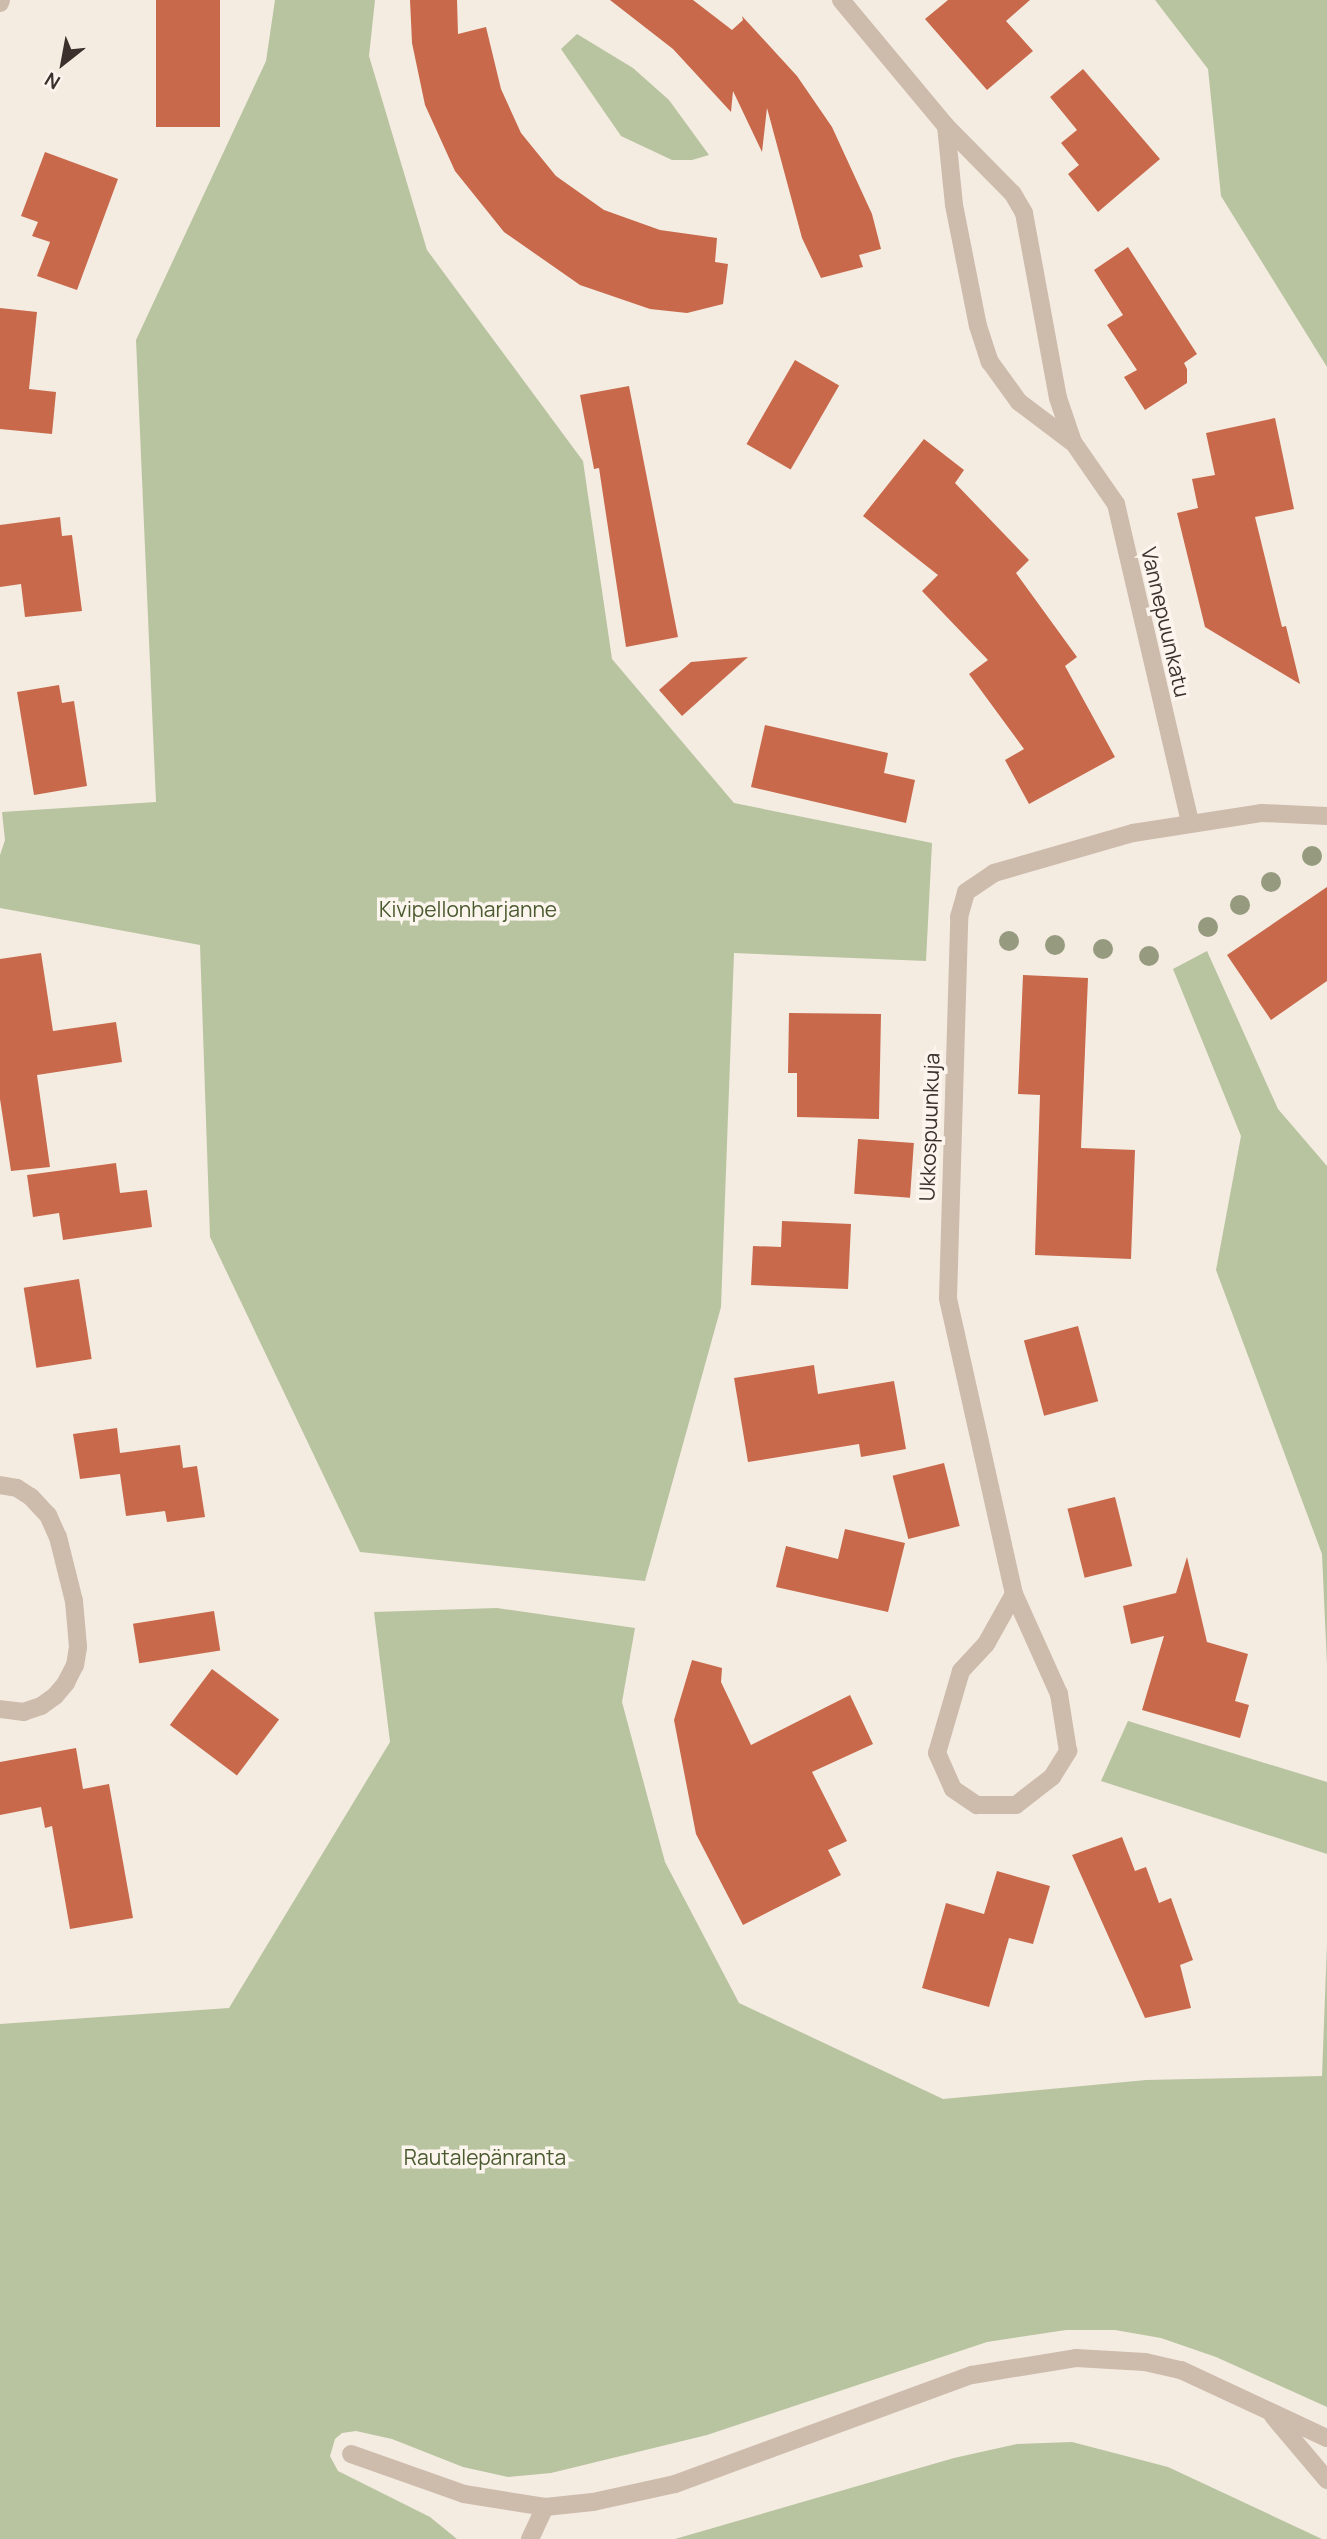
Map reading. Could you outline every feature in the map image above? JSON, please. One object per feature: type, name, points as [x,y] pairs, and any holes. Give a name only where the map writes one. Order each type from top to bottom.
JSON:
[{"type":"street","name":"Vannepuunkatu","points":[[841,0],[946,126],[1013,194],[1024,213],[1054,377],[1073,442],[1116,504],[1190,823]]},
{"type":"street","name":"Vannepuunkatu","points":[[946,126],[954,205],[978,327],[990,362],[1019,402],[1073,442]]},
{"type":"street","name":"Ukkospuunkuja","points":[[1014,1594],[986,1644],[961,1671],[937,1753],[953,1789],[977,1805],[1016,1805],[1052,1777],[1068,1751],[1059,1694],[1014,1594],[947,1298],[959,917],[966,892],[995,873],[1133,833],[1262,813],[1327,817]]},
{"type":"street","points":[[0,1485],[17,1488],[31,1497],[48,1516],[58,1537],[74,1601],[78,1647],[75,1665],[66,1683],[55,1696],[41,1706],[24,1712],[0,1709]]},
{"type":"street","points":[[351,2454],[464,2494],[545,2507],[626,2497],[674,2484],[972,2375],[1076,2358],[1145,2362],[1181,2370],[1327,2438]]},
{"type":"street","points":[[1268,2411],[1327,2480]]},
{"type":"street","points":[[530,2539],[545,2507]]},
{"type":"green space","name":"Kivipellonharjanne","points":[[275,0],[375,0],[369,56],[427,250],[583,461],[612,659],[734,803],[932,843],[926,961],[734,953],[721,1307],[645,1581],[360,1552],[210,1237],[200,945],[0,908],[0,855],[5,840],[2,812],[156,802],[136,340],[266,61]]},
{"type":"green space","points":[[1155,0],[1327,0],[1327,367],[1221,196],[1208,69]]},
{"type":"green space","points":[[577,34],[633,68],[669,100],[709,155],[692,160],[672,160],[621,136],[561,49]]},
{"type":"green space","points":[[1207,951],[1278,1109],[1327,1166],[1327,1665],[1322,1554],[1216,1270],[1241,1136],[1173,969]]},
{"type":"green space","name":"Rautalepänranta","points":[[497,1608],[635,1628],[622,1702],[665,1862],[739,2003],[943,2099],[1146,2080],[1322,2076],[1327,1944],[1327,2407],[1216,2357],[1161,2338],[1115,2330],[1066,2330],[987,2342],[707,2435],[551,2473],[508,2477],[463,2467],[392,2439],[356,2431],[342,2433],[335,2439],[330,2456],[338,2471],[430,2517],[457,2539],[0,2539],[0,2024],[229,2008],[390,1742],[374,1612]]},
{"type":"green space","points":[[1128,1721],[1327,1782],[1327,1854],[1101,1781]]},
{"type":"green space","points":[[1072,2442],[1168,2467],[1322,2539],[675,2539],[954,2458],[1017,2444]]},
{"type":"building","points":[[156,0],[220,0],[220,127],[156,127]]},
{"type":"building","points":[[410,0],[457,0],[458,34],[486,27],[501,89],[521,133],[556,176],[604,210],[660,230],[717,238],[715,262],[728,264],[723,304],[687,313],[650,309],[580,285],[504,232],[455,171],[425,105],[412,43]]},
{"type":"building","points":[[610,0],[693,0],[732,30],[743,20],[742,16],[797,76],[832,127],[872,214],[881,249],[859,255],[863,267],[821,278],[802,238],[767,108],[762,152],[733,91],[731,112],[673,49]]},
{"type":"building","points":[[948,0],[1030,0],[1006,21],[1033,51],[987,90],[925,19]]},
{"type":"building","points":[[1083,69],[1160,159],[1098,212],[1068,174],[1079,165],[1061,143],[1077,130],[1050,97]]},
{"type":"building","points":[[45,152],[118,179],[77,290],[37,276],[50,242],[32,236],[38,222],[21,216]]},
{"type":"building","points":[[1128,247],[1197,354],[1184,363],[1187,383],[1145,410],[1124,377],[1137,370],[1107,325],[1123,315],[1094,270]]},
{"type":"building","points":[[0,308],[37,312],[29,389],[56,392],[52,434],[0,429]]},
{"type":"building","points":[[795,360],[839,386],[791,470],[746,444]]},
{"type":"building","points":[[629,386],[678,637],[626,647],[599,468],[594,469],[580,395]]},
{"type":"building","points":[[1275,418],[1294,509],[1255,517],[1282,627],[1286,626],[1300,684],[1205,627],[1177,513],[1198,508],[1192,479],[1215,475],[1206,433]]},
{"type":"building","points":[[924,439],[964,470],[955,483],[1029,560],[1016,573],[1077,657],[1065,666],[1115,757],[1029,804],[1005,760],[1024,749],[969,674],[988,660],[922,591],[938,575],[863,516]]},
{"type":"building","points":[[60,517],[62,536],[72,535],[82,611],[25,617],[21,584],[0,587],[0,525]]},
{"type":"building","points":[[748,657],[682,716],[659,690],[691,662]]},
{"type":"building","points":[[59,685],[62,703],[74,701],[87,786],[34,795],[17,692]]},
{"type":"building","points":[[765,725],[888,753],[884,773],[915,780],[906,823],[751,787]]},
{"type":"building","points":[[1327,887],[1327,981],[1271,1020],[1227,955]]},
{"type":"building","points":[[41,953],[53,1031],[116,1022],[122,1062],[37,1075],[50,1167],[11,1171],[0,1099],[0,959]]},
{"type":"building","points":[[1023,975],[1088,978],[1081,1148],[1135,1150],[1131,1259],[1035,1255],[1040,1095],[1018,1094]]},
{"type":"building","points":[[789,1013],[881,1014],[879,1119],[797,1117],[797,1073],[788,1073]]},
{"type":"building","points":[[858,1139],[914,1143],[910,1198],[854,1194]]},
{"type":"building","points":[[116,1163],[120,1193],[147,1190],[152,1227],[63,1240],[59,1213],[33,1217],[27,1175]]},
{"type":"building","points":[[782,1221],[851,1224],[848,1289],[751,1285],[753,1246],[781,1247]]},
{"type":"building","points":[[79,1279],[92,1359],[36,1368],[24,1288]]},
{"type":"building","points":[[1078,1326],[1098,1401],[1044,1416],[1024,1340]]},
{"type":"building","points":[[814,1365],[818,1394],[894,1381],[906,1449],[861,1457],[859,1444],[748,1462],[734,1378]]},
{"type":"building","points":[[117,1428],[120,1453],[180,1445],[183,1468],[197,1466],[205,1517],[167,1522],[165,1511],[126,1516],[120,1474],[80,1479],[73,1434]]},
{"type":"building","points":[[944,1463],[960,1526],[908,1539],[893,1476]]},
{"type":"building","points":[[1115,1497],[1132,1566],[1085,1578],[1067,1509]]},
{"type":"building","points":[[845,1529],[905,1543],[888,1612],[776,1587],[786,1546],[838,1559]]},
{"type":"building","points":[[1187,1557],[1207,1642],[1248,1654],[1235,1701],[1249,1705],[1240,1738],[1142,1710],[1164,1636],[1131,1644],[1123,1606],[1176,1593]]},
{"type":"building","points":[[214,1611],[220,1651],[139,1663],[133,1624]]},
{"type":"building","points":[[692,1660],[722,1668],[721,1682],[751,1745],[850,1695],[873,1744],[812,1772],[847,1841],[828,1850],[841,1875],[743,1925],[696,1834],[674,1720]]},
{"type":"building","points":[[212,1669],[279,1720],[237,1775],[170,1725]]},
{"type":"building","points":[[76,1748],[83,1789],[109,1784],[133,1918],[70,1929],[52,1826],[45,1828],[41,1807],[0,1815],[0,1762]]},
{"type":"building","points":[[1122,1837],[1135,1871],[1146,1867],[1159,1903],[1171,1898],[1193,1960],[1180,1965],[1191,2008],[1145,2018],[1072,1855]]},
{"type":"building","points":[[997,1871],[1050,1886],[1033,1944],[1009,1938],[989,2007],[922,1988],[946,1903],[984,1914]]}]
